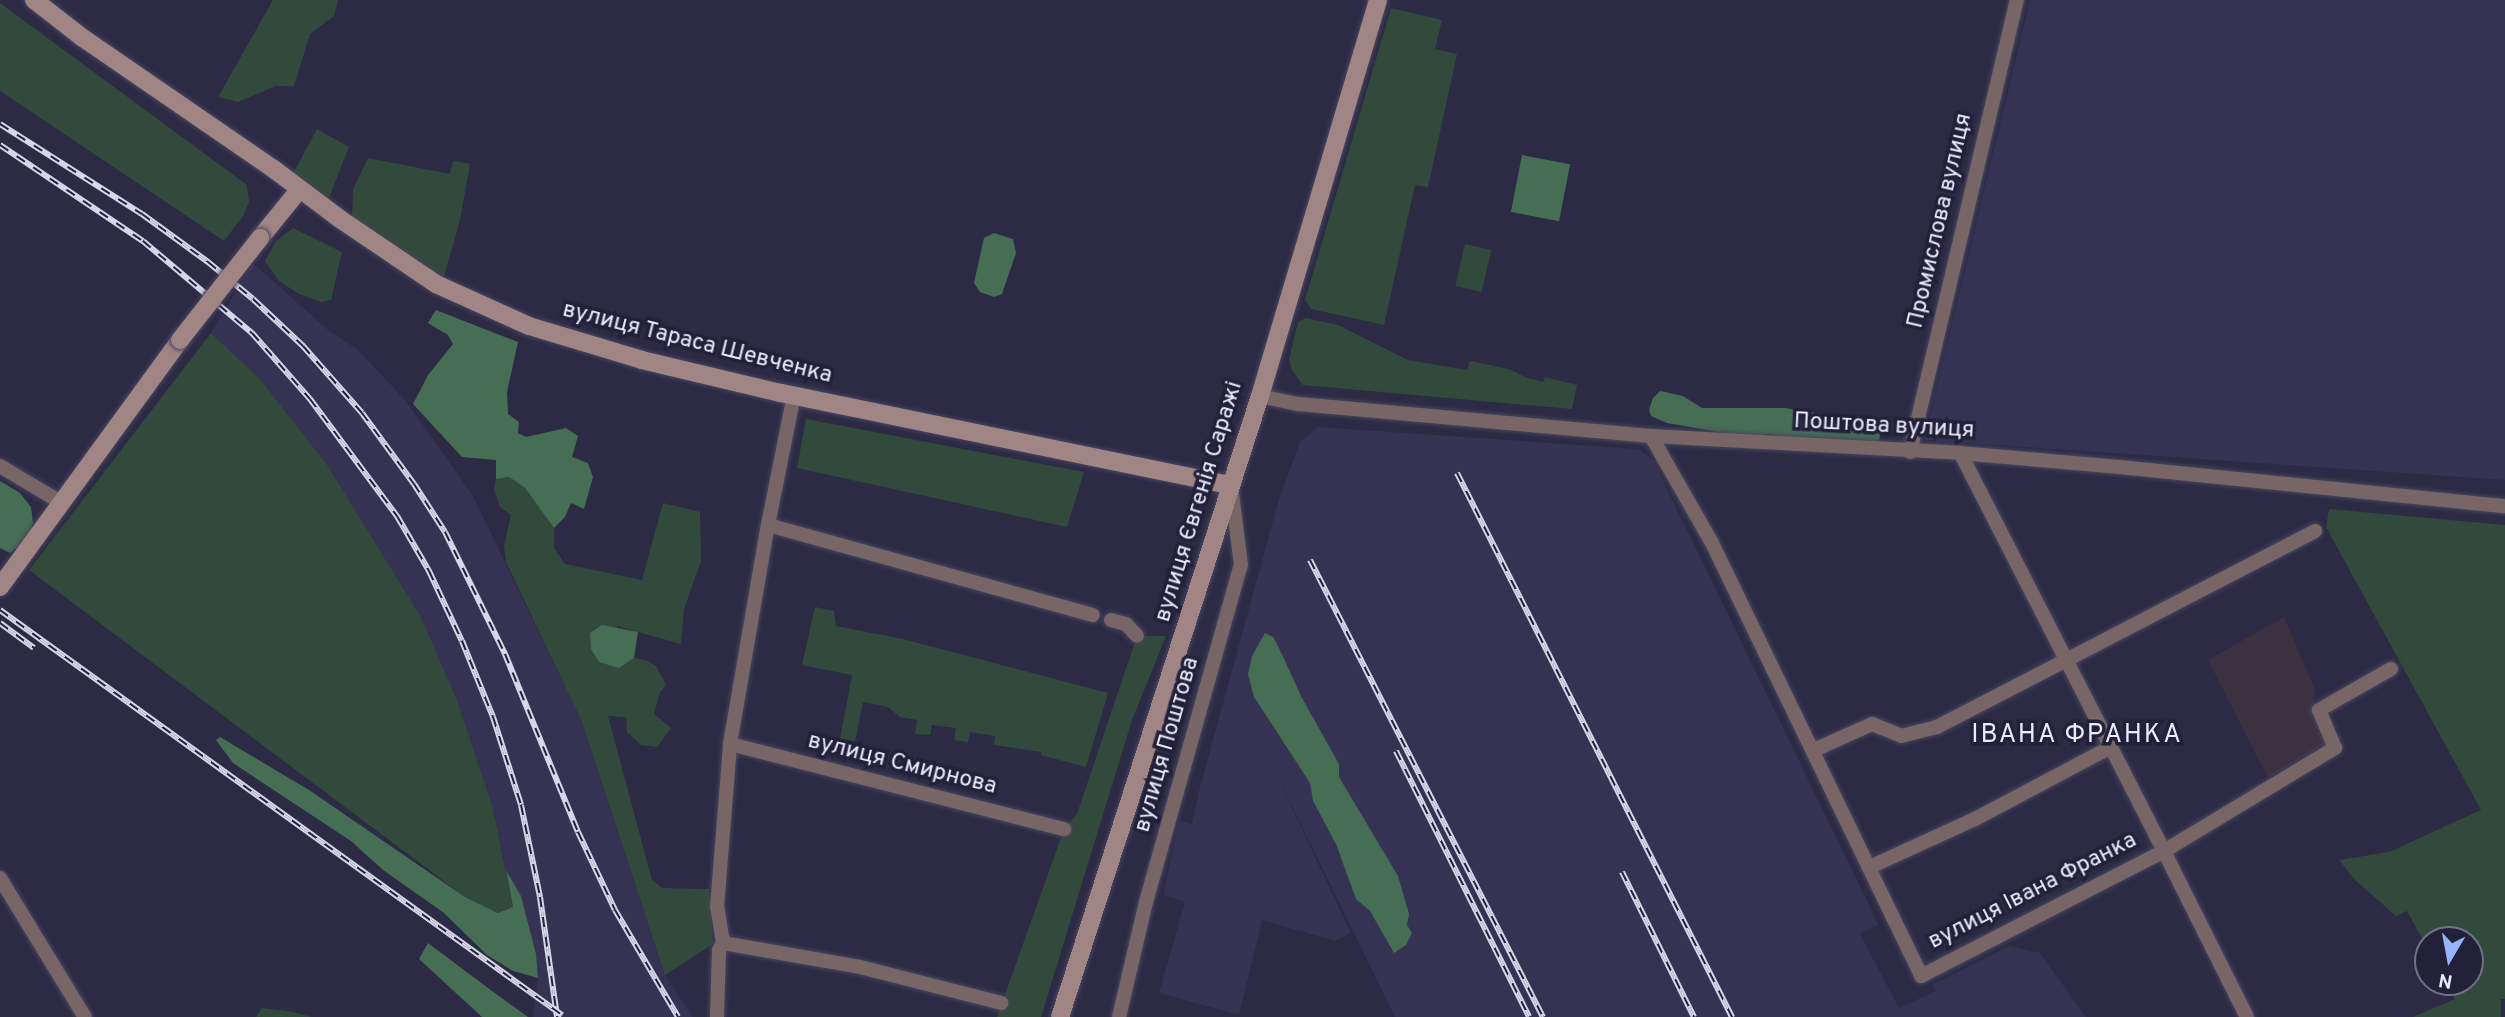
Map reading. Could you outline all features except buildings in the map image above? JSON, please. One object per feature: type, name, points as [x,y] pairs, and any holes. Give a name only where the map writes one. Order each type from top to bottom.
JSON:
[{"type":"main road","name":"вулиця Тараса Шевченка","points":[[34,0],[436,284],[529,326],[642,360],[794,395],[1231,485]]},
{"type":"main road","name":"вулиця Євгенія Саражі","points":[[1060,1017],[1260,396],[1378,0]]},
{"type":"main road","points":[[0,587],[180,340],[300,189]]},
{"type":"street","name":"Промислова вулиця","points":[[1910,452],[2017,0]]},
{"type":"street","points":[[718,1017],[719,950],[723,943],[717,907],[730,744],[794,395]]},
{"type":"street","name":"Поштова вулиця","points":[[1260,396],[1299,404],[1651,436],[1960,453],[2505,506]]},
{"type":"street","name":"вулиця Івана Франка","points":[[1651,436],[1712,543],[1921,976],[2164,851],[2335,748],[2319,710],[2391,669]]},
{"type":"street","name":"вулиця Івана Франка","points":[[1960,453],[2247,1017]]},
{"type":"street","points":[[0,466],[62,503]]},
{"type":"street","name":"вулиця Поштова","points":[[1119,1017],[1146,902],[1241,565],[1231,485]]},
{"type":"street","points":[[768,526],[1093,615]]},
{"type":"street","points":[[1814,750],[1872,724],[1901,736],[1937,727],[2065,658],[2315,531]]},
{"type":"street","points":[[1111,620],[1126,624],[1137,636]]},
{"type":"street","name":"вулиця Смирнова","points":[[730,744],[1064,829]]},
{"type":"street","points":[[1870,867],[1975,819],[2111,747]]},
{"type":"street","points":[[0,878],[85,1017]]},
{"type":"street","points":[[723,943],[860,967],[1001,1003]]},
{"type":"shaded area","points":[[2030,0],[2505,0],[2505,480],[1924,440]]},
{"type":"shaded area","points":[[253,263],[329,331],[357,349],[405,400],[472,494],[582,722],[665,975],[693,1017],[533,1017],[538,978],[536,955],[521,896],[506,870],[493,808],[457,700],[421,617],[326,463],[259,378],[211,333]]},
{"type":"shaded area","points":[[1318,427],[1638,449],[1653,460],[1870,907],[1878,925],[1860,934],[1899,1008],[1936,991],[1932,985],[2009,946],[2040,953],[2086,1017],[1395,1017],[1271,763],[1351,933],[1335,941],[1262,920],[1239,1015],[1159,993],[1185,902],[1163,895],[1179,821],[1192,824],[1279,499],[1300,442]]},
{"type":"shaded area","points":[[2284,617],[2315,690],[2312,714],[2327,743],[2268,778],[2208,660]]},
{"type":"green space","points":[[273,0],[338,0],[334,16],[310,34],[294,86],[276,86],[238,102],[218,97]]},
{"type":"green space","points":[[0,3],[247,185],[249,202],[243,216],[224,241],[0,91]]},
{"type":"green space","points":[[1391,8],[1442,20],[1435,49],[1457,54],[1428,187],[1415,185],[1384,325],[1311,309],[1305,300]]},
{"type":"green space","points":[[317,129],[349,147],[328,200],[291,177]]},
{"type":"green space","points":[[1522,155],[1570,164],[1559,221],[1511,212]]},
{"type":"green space","points":[[368,158],[450,174],[453,161],[470,164],[460,220],[442,284],[352,219],[353,189]]},
{"type":"green space","points":[[293,228],[342,252],[331,300],[321,302],[299,294],[279,281],[265,261],[276,241]]},
{"type":"green space","points":[[994,233],[1013,239],[1016,253],[1002,294],[994,297],[980,292],[974,283],[984,238]]},
{"type":"green space","points":[[1465,244],[1491,250],[1482,292],[1455,286]]},
{"type":"green space","points":[[436,310],[518,342],[507,392],[508,414],[519,422],[518,433],[526,437],[566,428],[578,436],[572,457],[588,463],[593,477],[584,509],[571,503],[565,517],[554,528],[525,488],[509,477],[496,479],[496,460],[462,457],[413,404],[428,375],[453,344],[448,335],[428,323]]},
{"type":"green space","points":[[1306,318],[1338,325],[1408,360],[1467,370],[1470,361],[1509,369],[1543,382],[1545,377],[1577,385],[1572,409],[1303,385],[1292,370],[1289,359],[1298,322]]},
{"type":"green space","points":[[211,333],[259,378],[326,463],[421,617],[457,700],[493,808],[513,907],[498,913],[465,897],[29,570]]},
{"type":"green space","points":[[1660,391],[1683,396],[1702,408],[1785,408],[1872,422],[1881,431],[1878,444],[1811,437],[1796,439],[1769,434],[1747,437],[1667,423],[1651,416],[1649,410],[1653,398]]},
{"type":"green space","points":[[806,419],[1084,472],[1067,527],[797,468]]},
{"type":"green space","points":[[509,477],[525,488],[554,528],[554,548],[565,564],[642,580],[663,503],[700,512],[701,561],[684,609],[681,644],[617,626],[619,668],[634,658],[656,666],[666,685],[660,692],[654,714],[671,728],[657,747],[641,745],[627,732],[626,717],[608,716],[652,880],[662,888],[709,889],[713,944],[665,975],[582,722],[506,562],[504,546],[511,515],[500,507],[494,489],[496,479]]},
{"type":"green space","points":[[0,481],[20,493],[31,507],[33,523],[28,539],[10,553],[0,548]]},
{"type":"green space","points":[[2329,509],[2505,525],[2505,999],[2501,999],[2501,1017],[2413,1017],[2455,999],[2453,996],[2484,996],[2484,926],[2415,926],[2407,911],[2396,916],[2355,880],[2339,860],[2389,852],[2481,810],[2326,527]]},
{"type":"green space","points":[[815,607],[834,611],[836,626],[903,639],[1108,693],[1086,767],[1041,755],[1041,752],[994,745],[995,736],[970,732],[968,742],[954,740],[956,728],[932,725],[930,735],[915,734],[917,720],[900,717],[888,707],[863,702],[855,741],[840,739],[852,675],[802,665]]},
{"type":"green space","points":[[602,625],[638,632],[634,658],[619,668],[599,662],[591,649],[590,633]]},
{"type":"green space","points":[[1265,633],[1273,637],[1302,698],[1339,764],[1339,777],[1398,876],[1409,914],[1407,925],[1412,933],[1406,945],[1394,953],[1370,911],[1356,899],[1336,844],[1313,801],[1310,783],[1254,697],[1248,674],[1252,656]]},
{"type":"green space","points":[[1137,636],[1166,636],[1132,720],[1041,1017],[997,1017],[1064,829],[1077,814]]},
{"type":"green space","points":[[220,737],[309,790],[465,897],[498,913],[513,907],[506,870],[521,896],[536,954],[538,978],[513,971],[487,955],[444,913],[383,870],[351,841],[233,763],[216,740]]},
{"type":"green space","points":[[428,943],[528,1017],[482,1017],[419,959]]},
{"type":"green space","points":[[262,1008],[288,1011],[312,1017],[256,1017]]},
{"type":"railway","points":[[0,124],[142,214],[208,262],[303,346],[362,413],[445,532],[505,654],[578,832],[615,910],[678,1017]]},
{"type":"railway","points":[[0,145],[143,241],[252,333],[310,399],[397,516],[429,571],[462,641],[493,717],[521,805],[540,897],[557,1017]]},
{"type":"railway","points":[[1457,473],[1732,1017]]},
{"type":"railway","points":[[1310,560],[1543,1017]]},
{"type":"railway","points":[[0,610],[562,1015]]},
{"type":"railway","points":[[0,623],[34,648]]},
{"type":"railway","points":[[1396,751],[1529,1017]]},
{"type":"railway","points":[[1622,872],[1694,1017]]},
{"type":"district","name":"ІВАНА ФРАНКА","points":[[2077,736]]}]
